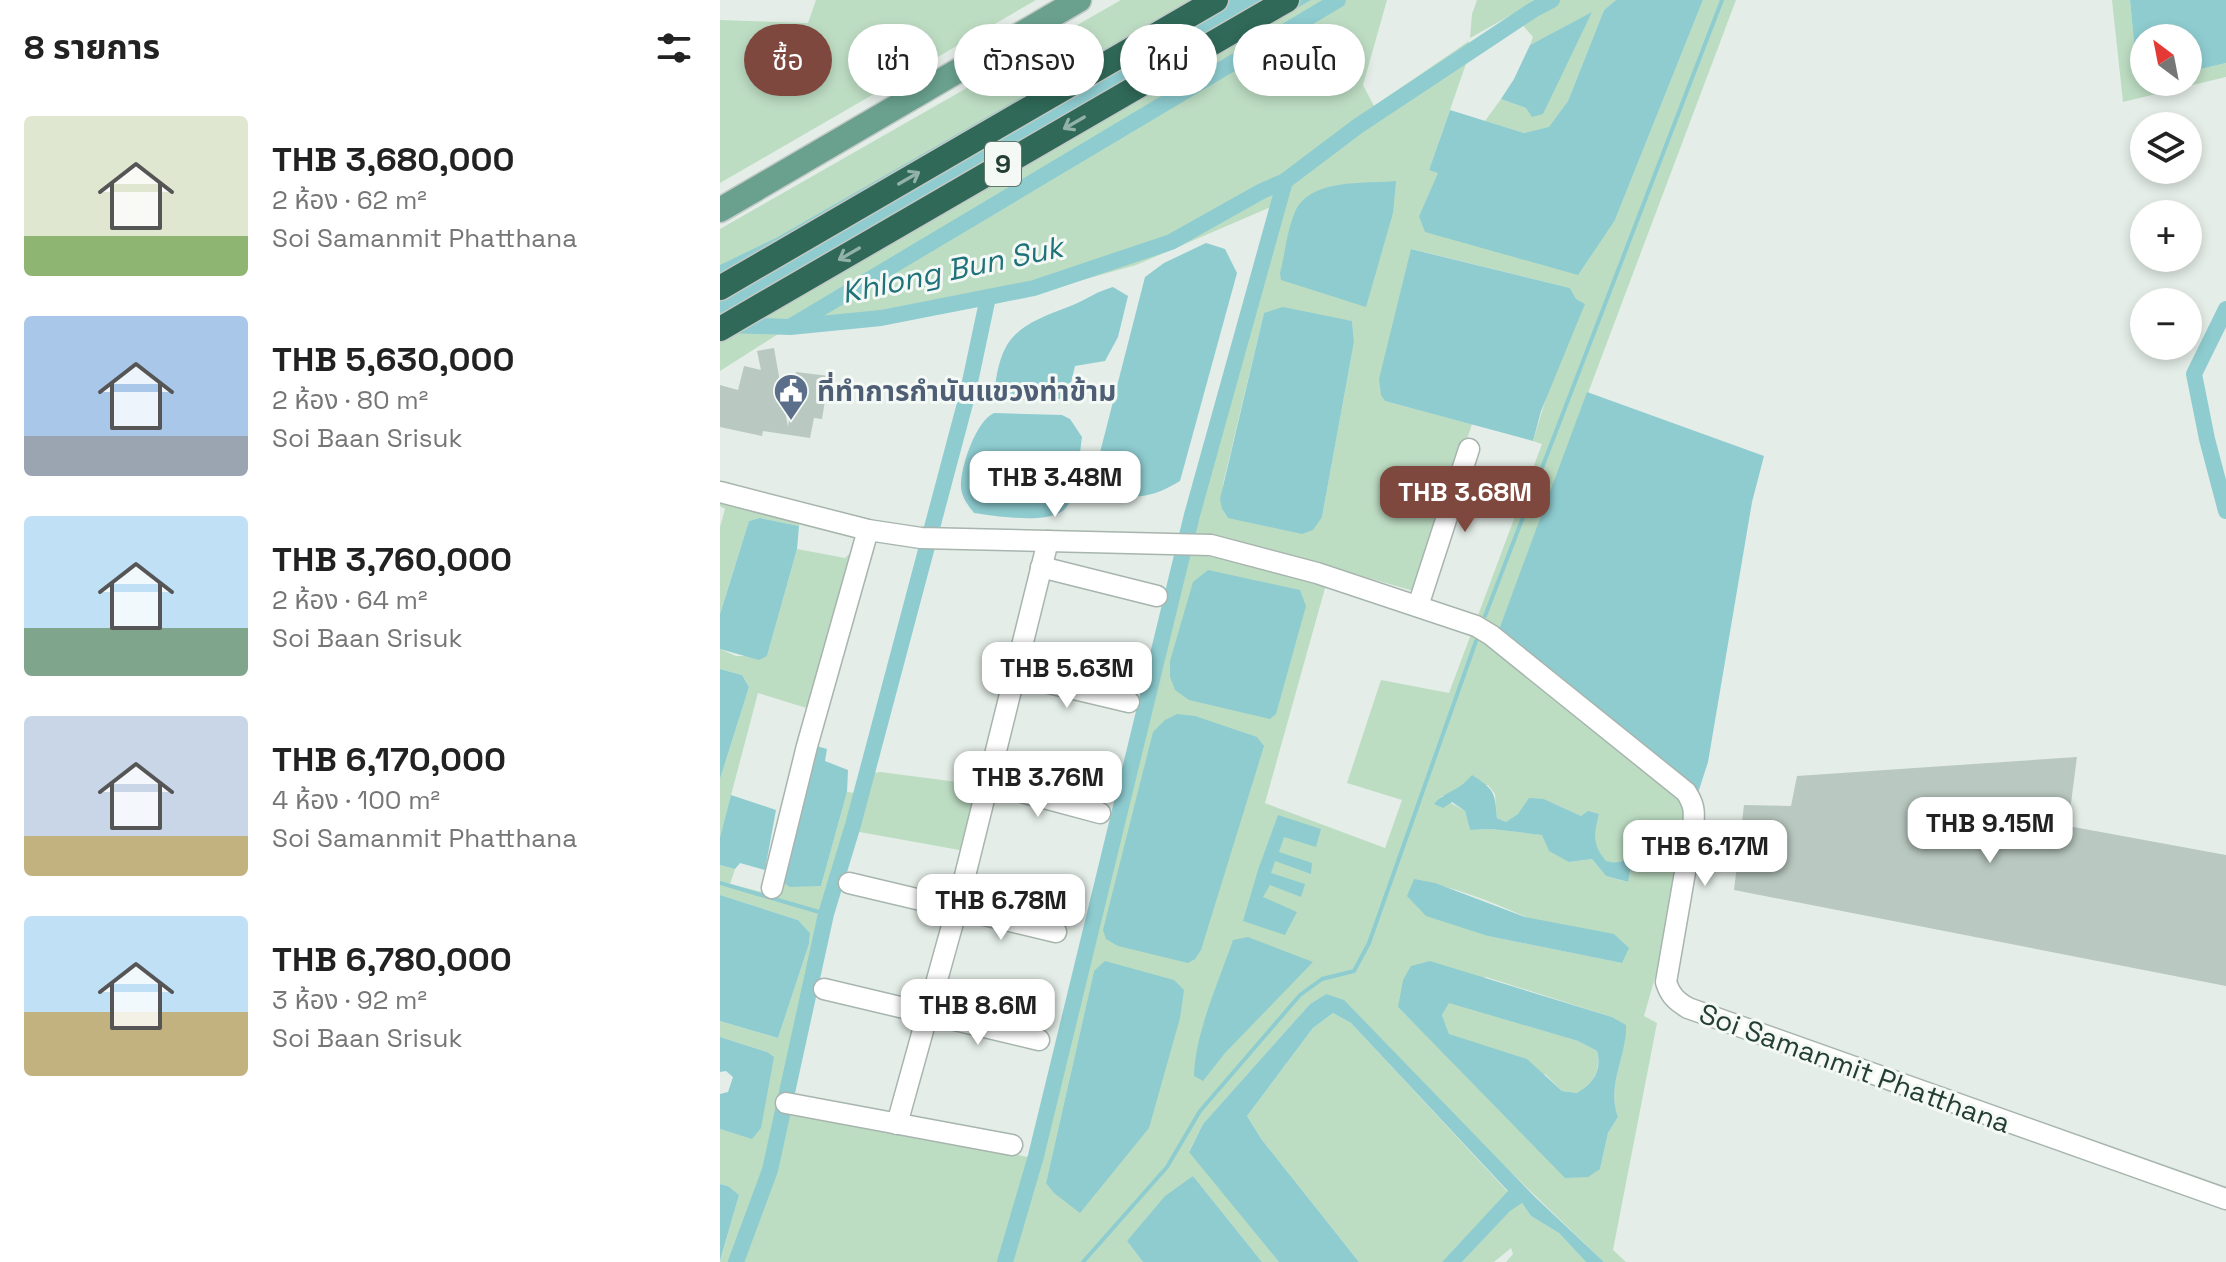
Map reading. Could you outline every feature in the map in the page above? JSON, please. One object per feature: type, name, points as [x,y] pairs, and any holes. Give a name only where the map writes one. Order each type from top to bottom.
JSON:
[{"type":"highway","name":"9","points":[[720,288],[1216,0]]},
{"type":"highway","name":"9","points":[[720,329],[1287,0]]},
{"type":"main road","points":[[720,210],[1079,0]]},
{"type":"street","points":[[1418,606],[1469,449]]},
{"type":"street","name":"Soi Samanmit Phatthana","points":[[720,492],[868,530],[927,539],[1211,545],[1317,573],[1462,620],[1491,635],[1686,792],[1692,801],[1695,813],[1666,982],[1677,1002],[2226,1199]]},
{"type":"street","points":[[772,888],[807,746],[868,530]]},
{"type":"street","points":[[897,1124],[957,908],[1048,541]]},
{"type":"street","points":[[1041,567],[1157,596]]},
{"type":"street","points":[[1015,675],[1129,702]]},
{"type":"street","points":[[988,783],[1100,813]]},
{"type":"street","points":[[849,883],[1056,932]]},
{"type":"street","points":[[824,989],[1039,1040]]},
{"type":"street","points":[[786,1103],[1012,1145]]},
{"type":"green space","points":[[816,0],[1036,0],[995,24],[954,24],[954,47],[938,57],[938,24],[848,24],[848,96],[870,96],[720,183],[720,20],[808,23]]},
{"type":"green space","points":[[1121,0],[1387,0],[1365,78],[1365,24],[1233,24],[1233,96],[1365,96],[1365,89],[1374,106],[1469,41],[1468,58],[1429,170],[1439,172],[1419,216],[1615,220],[1703,0],[1736,0],[1498,632],[1686,799],[1688,816],[1668,932],[1644,1016],[1657,1023],[1613,1250],[1626,1262],[1604,1262],[1326,994],[1310,1004],[1203,1124],[1189,1151],[1279,1262],[1262,1262],[1193,1176],[1127,1241],[1143,1262],[720,1262],[739,1195],[720,1184],[720,1129],[752,1138],[767,1052],[720,1037],[720,1021],[778,1038],[810,933],[798,920],[720,895],[720,865],[735,869],[730,884],[766,893],[770,874],[821,886],[847,792],[864,794],[868,774],[880,772],[981,785],[965,851],[854,831],[778,1111],[1028,1157],[1176,560],[1193,553],[1327,581],[1265,803],[1385,848],[1402,800],[1347,783],[1381,680],[1449,693],[1542,444],[1533,441],[1576,299],[1570,288],[1412,249],[1385,401],[1472,424],[1417,592],[1283,553],[1182,535],[1273,206],[1136,265],[1000,303],[879,324],[783,331],[720,371],[720,229],[954,95],[1104,96],[1104,24],[1079,24]],"holes":[[[1264,313],[1352,321],[1354,342],[1322,517],[1228,518],[1222,509],[1223,484]],[[1488,785],[1495,794],[1497,818],[1506,822],[1544,799],[1581,816],[1599,814],[1595,839],[1605,861],[1620,862],[1637,852],[1641,848],[1639,832],[1660,839],[1677,839],[1666,865],[1644,871],[1631,866],[1627,882],[1606,876],[1592,859],[1569,862],[1543,835],[1491,829],[1470,830],[1465,811],[1440,797],[1461,789]],[[1414,880],[1440,885],[1493,903],[1622,963],[1488,936]],[[1094,971],[1149,1128],[1046,1183]],[[1486,977],[1612,1017],[1625,1025],[1614,1094],[1618,1117],[1608,1133],[1600,1169],[1462,1071],[1398,1007]]]},
{"type":"green space","points":[[1477,0],[1616,0],[1604,10],[1568,101],[1549,128],[1524,133],[1485,121],[1501,99],[1526,108],[1591,13],[1530,45],[1533,37],[1513,14],[1470,38]]},
{"type":"green space","points":[[2112,0],[2130,0],[2130,96],[2148,96],[2123,102]]},
{"type":"green space","points":[[2226,63],[2226,77],[2202,83],[2202,69]]},
{"type":"green space","points":[[720,500],[801,519],[799,526],[760,518],[749,521],[720,614],[720,527],[725,509],[720,506]]},
{"type":"green space","points":[[859,545],[813,710],[758,693],[720,837],[720,779],[749,687],[742,675],[720,669],[720,649],[736,656],[767,656],[797,549],[845,558]]},
{"type":"green space","points":[[1449,1002],[1578,1041],[1597,1051],[1595,1076],[1577,1093],[1562,1091],[1546,1075],[1449,1034],[1442,1015]]},
{"type":"green space","points":[[1333,1013],[1351,1023],[1508,1192],[1442,1262],[1359,1262],[1262,1140],[1247,1116],[1313,1028]]},
{"type":"green space","points":[[1522,1203],[1531,1216],[1559,1233],[1586,1262],[1506,1262],[1513,1254],[1511,1248],[1494,1262],[1462,1262],[1510,1210]]},
{"type":"water","points":[[1190,0],[1311,0],[1269,24],[1233,24],[1233,45],[1217,54],[1217,24],[1148,24]]},
{"type":"water","points":[[1616,0],[1703,0],[1615,220],[1578,275],[1425,232],[1419,216],[1438,173],[1429,170],[1450,110],[1524,133],[1549,127],[1568,101],[1604,10]]},
{"type":"water","points":[[2130,0],[2226,0],[2226,63],[2202,69],[2202,24],[2132,24]]},
{"type":"water","points":[[1592,12],[1543,114],[1532,117],[1526,108],[1501,99],[1530,45]]},
{"type":"water","points":[[1120,40],[1120,96],[1144,96],[720,340],[720,265],[776,238],[1023,96],[1104,96],[1104,49]]},
{"type":"water","points":[[1396,181],[1393,213],[1366,307],[1281,280],[1290,226],[1302,201],[1313,193],[1339,185]]},
{"type":"water","points":[[1206,243],[1225,249],[1237,273],[1180,481],[1150,495],[1131,497],[1098,490],[1095,472],[1145,277],[1164,263]]},
{"type":"water","points":[[1411,249],[1570,288],[1576,299],[1585,304],[1541,411],[1533,441],[1385,401],[1381,395],[1379,379]]},
{"type":"water","points":[[1113,287],[1128,296],[1118,337],[1105,361],[1075,366],[1067,399],[1007,400],[994,396],[1001,359],[1015,335],[1038,319]]},
{"type":"water","points":[[1283,307],[1352,321],[1354,342],[1322,517],[1313,530],[1302,534],[1228,518],[1220,499],[1264,313]]},
{"type":"water","points":[[1587,392],[1764,456],[1752,502],[1708,762],[1698,793],[1498,632]]},
{"type":"water","points":[[994,413],[1062,415],[1070,419],[1082,437],[1073,495],[1065,509],[1047,517],[1035,518],[995,516],[971,510],[962,491],[964,465],[981,425]]},
{"type":"water","points":[[760,518],[799,526],[797,549],[767,656],[759,660],[720,649],[720,614],[749,521]]},
{"type":"water","points":[[1208,570],[1300,590],[1306,606],[1276,714],[1270,719],[1189,700],[1175,690],[1170,677],[1170,661],[1193,582]]},
{"type":"water","points":[[720,669],[742,675],[749,687],[720,779]]},
{"type":"water","points":[[1177,714],[1195,716],[1257,737],[1264,746],[1201,950],[1188,963],[1118,946],[1106,939],[1103,930],[1153,732]]},
{"type":"water","points":[[813,745],[827,749],[825,761],[848,770],[847,792],[821,886],[790,887],[779,880]]},
{"type":"water","points":[[1472,775],[1489,788],[1494,797],[1497,818],[1506,822],[1518,814],[1529,798],[1544,799],[1581,816],[1588,811],[1599,814],[1595,839],[1606,861],[1621,862],[1637,852],[1641,848],[1630,838],[1639,831],[1660,839],[1677,839],[1677,854],[1656,868],[1631,866],[1628,882],[1606,876],[1592,859],[1569,862],[1549,851],[1542,835],[1491,829],[1470,830],[1465,811],[1452,802],[1443,808],[1434,804]]},
{"type":"water","points":[[731,795],[776,810],[765,870],[740,863],[735,869],[720,865],[720,837]]},
{"type":"water","points":[[1278,815],[1321,829],[1316,847],[1284,837],[1279,852],[1312,863],[1311,874],[1275,861],[1271,873],[1305,884],[1301,897],[1270,885],[1263,897],[1297,912],[1285,935],[1243,921]]},
{"type":"water","points":[[1414,879],[1435,883],[1525,917],[1614,934],[1629,948],[1622,963],[1488,936],[1426,916],[1407,896]]},
{"type":"water","points":[[720,895],[798,920],[810,933],[778,1038],[720,1021]]},
{"type":"water","points":[[1248,937],[1313,962],[1225,1053],[1203,1081],[1194,1076],[1203,1025],[1233,940]]},
{"type":"water","points":[[1105,961],[1174,980],[1184,990],[1180,1018],[1149,1128],[1080,1213],[1046,1183],[1094,971]]},
{"type":"water","points":[[1430,961],[1612,1017],[1626,1025],[1614,1094],[1618,1117],[1608,1133],[1600,1169],[1588,1177],[1565,1178],[1398,1007],[1403,980],[1411,966]],"holes":[[[1449,1003],[1578,1041],[1597,1051],[1597,1070],[1588,1085],[1577,1093],[1562,1091],[1527,1059],[1449,1034],[1442,1015]]]},
{"type":"water","points":[[1326,994],[1344,1000],[1535,1197],[1604,1262],[1586,1262],[1559,1233],[1531,1216],[1522,1203],[1510,1211],[1462,1262],[1442,1262],[1508,1191],[1351,1023],[1333,1013],[1313,1028],[1247,1116],[1262,1140],[1359,1262],[1279,1262],[1189,1152],[1203,1124],[1310,1004]]},
{"type":"water","points":[[720,1037],[774,1057],[761,1128],[752,1139],[720,1129],[720,1094],[728,1092],[733,1077],[726,1071],[720,1072]]},
{"type":"water","points":[[1193,1176],[1262,1262],[1143,1262],[1127,1241],[1165,1196]]},
{"type":"water","points":[[720,1184],[739,1195],[720,1261]]},
{"type":"building","points":[[774,348],[788,427],[796,372],[829,376],[822,419],[814,418],[810,438],[763,431],[762,436],[720,427],[720,385],[738,390],[744,366],[761,370],[757,351]]},
{"type":"building","points":[[2077,757],[2068,826],[2226,855],[2226,986],[1734,890],[1744,805],[1791,806],[1797,776]]},
{"type":"waterway","points":[[793,325],[1338,0]]},
{"type":"waterway","name":"Khlong Bun Suk","points":[[728,325],[790,327],[881,318],[1034,288],[1171,242],[1285,181],[1358,126],[1552,0]]},
{"type":"waterway","points":[[1485,616],[1722,0]]},
{"type":"waterway","points":[[1005,1262],[1036,1156],[1192,515],[1285,181]]},
{"type":"waterway","points":[[736,1262],[770,1170],[826,914],[853,825],[967,396],[988,297]]},
{"type":"waterway","points":[[2226,309],[2194,374],[2226,511]]},
{"type":"waterway","points":[[1083,1262],[1167,1167],[1200,1111],[1300,995],[1322,979],[1354,971],[1369,943],[1476,641]]},
{"type":"waterway","points":[[720,883],[826,914]]},
{"type":"place","name":"ที่ทำการกำนันแขวงท่าข้าม","points":[[791,422]]}]
